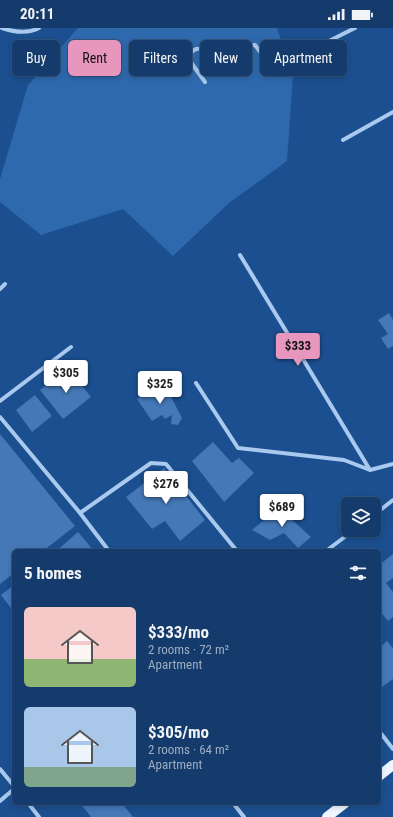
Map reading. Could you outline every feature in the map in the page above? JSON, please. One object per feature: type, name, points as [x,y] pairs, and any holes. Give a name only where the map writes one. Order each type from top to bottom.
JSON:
[{"type":"main road","points":[[381,774],[393,765]]},
{"type":"main road","points":[[327,817],[342,805]]},
{"type":"street","points":[[2,28],[10,31],[32,32],[39,28]]},
{"type":"street","points":[[205,82],[190,61],[188,54],[196,49],[255,44],[266,61],[275,66],[309,48],[324,44],[355,28]]},
{"type":"street","points":[[344,140],[393,112]]},
{"type":"street","points":[[240,255],[370,470]]},
{"type":"street","points":[[0,289],[5,284]]},
{"type":"street","points":[[0,401],[71,347]]},
{"type":"street","points":[[196,383],[238,448],[344,460],[370,470],[393,464]]},
{"type":"street","points":[[0,417],[107,549]]},
{"type":"street","points":[[80,514],[152,463],[166,464],[235,549]]},
{"type":"street","points":[[381,509],[393,500]]},
{"type":"street","points":[[329,549],[345,537]]},
{"type":"street","points":[[381,734],[393,749]]},
{"type":"street","points":[[0,769],[12,784]]},
{"type":"street","points":[[0,801],[12,791]]},
{"type":"street","points":[[30,805],[39,817]]},
{"type":"street","points":[[235,805],[244,817]]},
{"type":"shaded area","points":[[78,28],[277,28],[281,40],[260,40],[260,76],[293,76],[287,161],[229,203],[173,256],[123,209],[41,235],[0,202],[0,179],[28,85],[36,76],[60,76],[60,49]]},
{"type":"building","points":[[389,313],[393,320],[393,346],[388,349],[381,338],[388,334],[378,320]]},
{"type":"building","points":[[68,368],[91,397],[63,419],[40,390]]},
{"type":"building","points":[[164,383],[182,418],[178,425],[171,424],[172,415],[165,419],[162,415],[152,421],[137,399]]},
{"type":"building","points":[[35,395],[52,416],[32,432],[16,410]]},
{"type":"building","points":[[0,434],[75,526],[46,549],[12,549],[12,575],[0,584]]},
{"type":"building","points":[[213,442],[232,463],[239,458],[254,473],[224,502],[192,461]]},
{"type":"building","points":[[164,468],[205,520],[180,541],[165,521],[152,529],[126,497]]},
{"type":"building","points":[[279,508],[311,537],[298,548],[284,533],[270,540],[252,530]]},
{"type":"building","points":[[78,532],[92,549],[58,549]]},
{"type":"building","points":[[393,554],[393,578],[386,583],[393,592],[393,617],[388,621],[381,612],[381,563]]},
{"type":"building","points":[[12,587],[12,609],[1,595]]},
{"type":"building","points":[[387,641],[393,648],[393,679],[381,688],[381,646]]},
{"type":"building","points":[[82,805],[124,805],[133,817],[91,817]]}]
